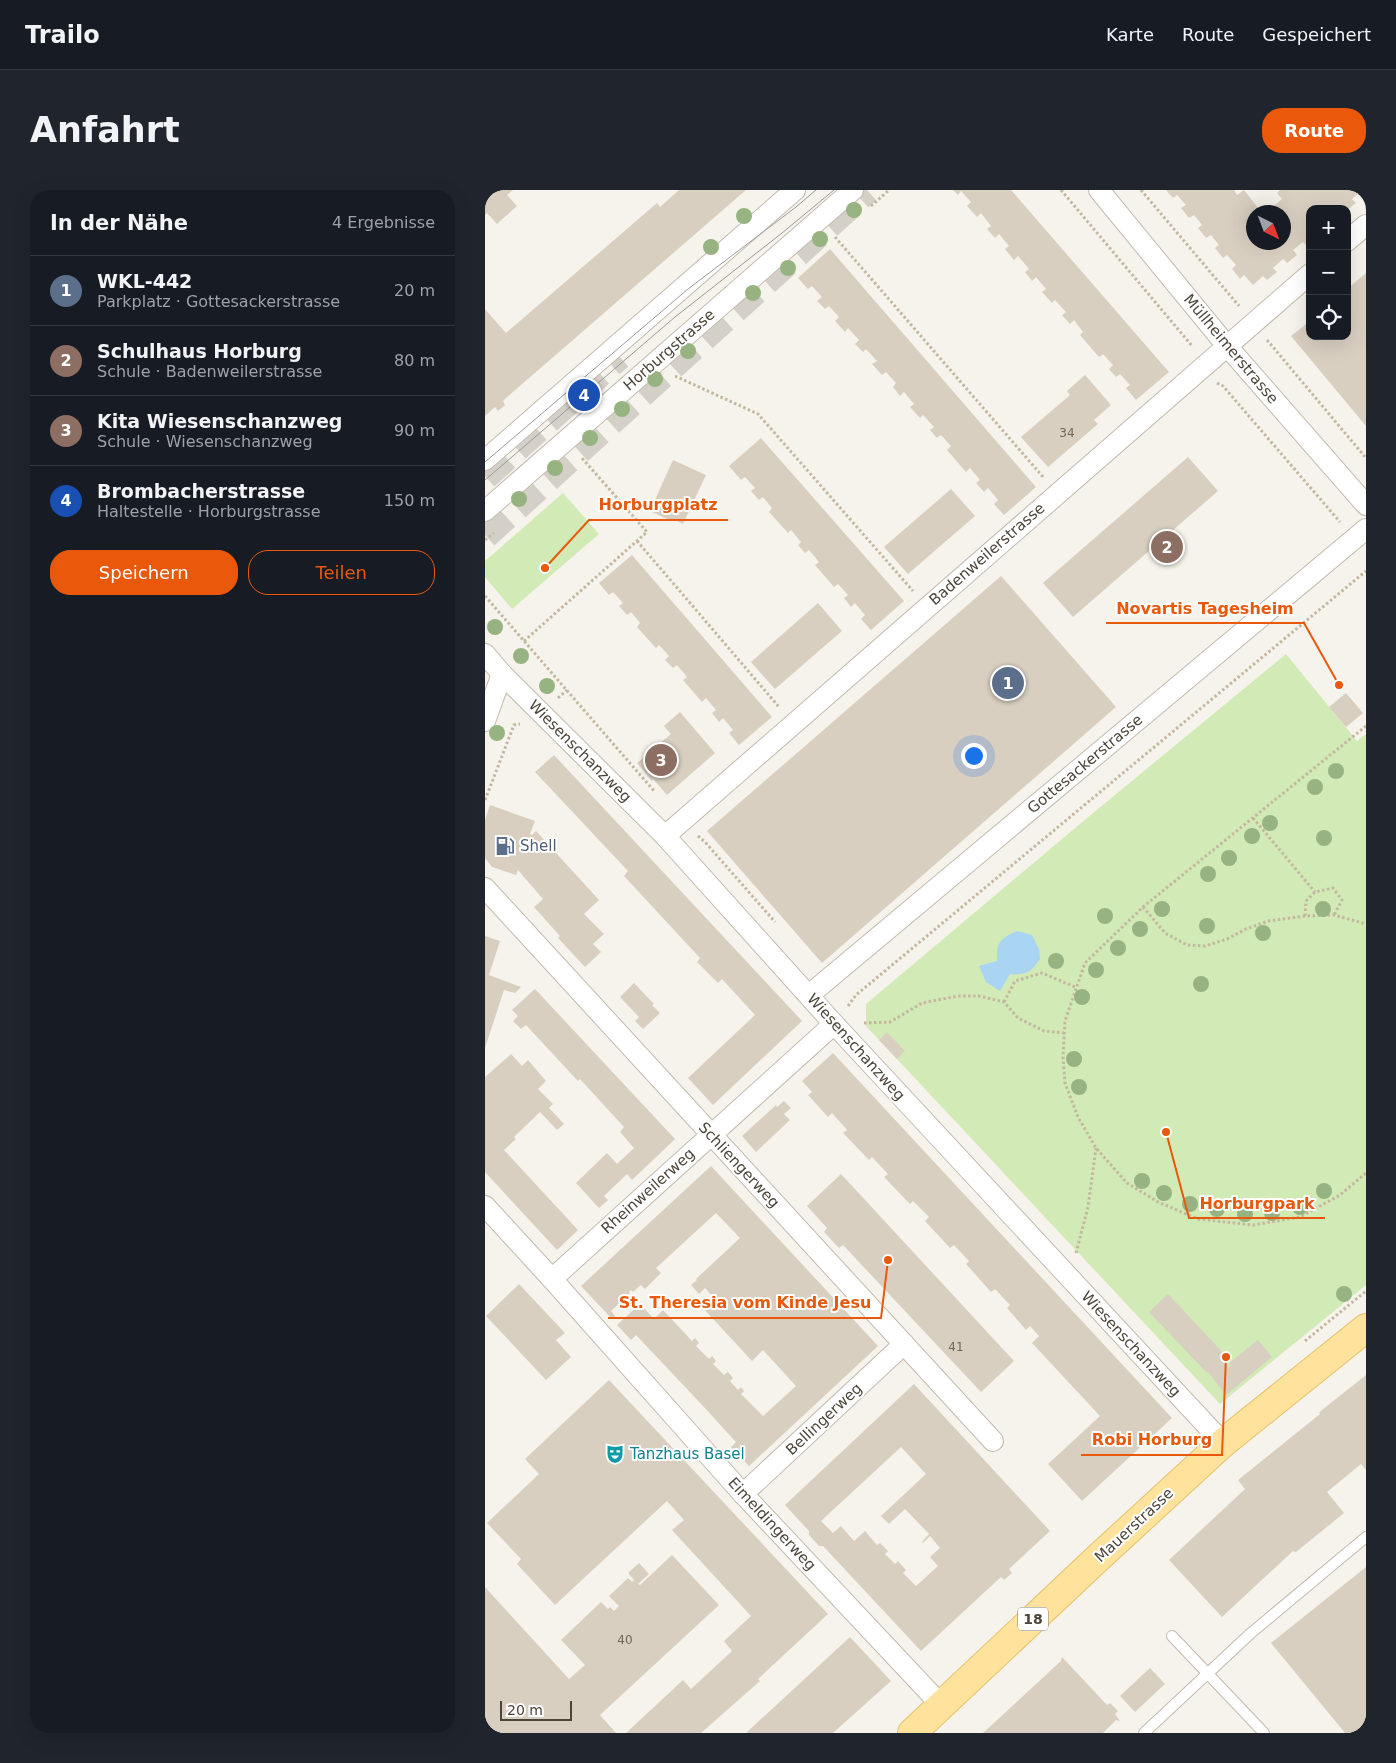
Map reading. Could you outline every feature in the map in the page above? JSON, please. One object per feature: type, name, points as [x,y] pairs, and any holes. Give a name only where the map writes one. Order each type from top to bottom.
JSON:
[{"type":"main road","name":"Mauerstrasse","points":[[912,1733],[1223,1443],[1366,1328]]},
{"type":"street","points":[[485,460],[795,190]]},
{"type":"street","name":"Horburgstrasse","points":[[485,510],[853,190]]},
{"type":"street","name":"Müllheimerstrasse","points":[[1099,190],[1227,346],[1366,505]]},
{"type":"street","points":[[1351,238],[1366,225]]},
{"type":"street","name":"Badenweilerstrasse","points":[[665,836],[1306,277]]},
{"type":"street","name":"Gottesackerstrasse","points":[[809,995],[1363,531]]},
{"type":"street","name":"Wiesenschanzweg","points":[[485,654],[502,674],[665,836],[833,1024],[1223,1443]]},
{"type":"street","points":[[485,721],[502,674]]},
{"type":"street","name":"Schliengerweg","points":[[485,888],[993,1441]]},
{"type":"street","name":"Rheinweilerweg","points":[[552,1279],[833,1024]]},
{"type":"street","name":"Eimeldingerweg","points":[[485,1206],[743,1494],[942,1706]]},
{"type":"street","name":"Bellingerweg","points":[[743,1494],[904,1344]]},
{"type":"lane","points":[[1144,1733],[1251,1633],[1366,1537]]},
{"type":"lane","points":[[1172,1636],[1264,1733]]},
{"type":"path","points":[[835,237],[1057,493]]},
{"type":"path","points":[[675,376],[758,414],[926,607]]},
{"type":"path","points":[[524,641],[647,532],[581,457]]},
{"type":"path","points":[[637,541],[793,724]]},
{"type":"path","points":[[833,1024],[856,995],[871,982],[1366,571]]},
{"type":"path","points":[[485,596],[655,792]]},
{"type":"path","points":[[552,702],[567,690]]},
{"type":"path","points":[[485,800],[514,725],[523,723]]},
{"type":"path","points":[[1366,726],[1143,907],[1085,963],[1075,987],[1065,1021],[1063,1056],[1065,1083],[1078,1117],[1096,1148],[1127,1183],[1158,1202],[1198,1219],[1253,1225],[1300,1217],[1340,1195],[1366,1173]]},
{"type":"path","points":[[1253,818],[1315,892]]},
{"type":"path","points":[[681,822],[705,842],[781,929]]},
{"type":"path","points":[[1305,916],[1306,901],[1315,892],[1333,888],[1342,900],[1334,915]]},
{"type":"path","points":[[1143,907],[1165,933],[1187,945],[1196,946],[1205,946],[1227,939],[1246,928],[1268,921],[1305,916],[1334,915],[1366,924]]},
{"type":"path","points":[[1004,1002],[1015,981],[1042,973],[1075,987]]},
{"type":"path","points":[[826,980],[848,1006]]},
{"type":"path","points":[[833,1024],[890,1022],[922,1003],[958,996],[979,996],[1004,1002],[1017,1018],[1044,1031],[1064,1033]]},
{"type":"path","points":[[1070,1277],[1089,1207],[1096,1148]]},
{"type":"green space","points":[[563,493],[599,534],[512,609],[485,577],[485,561]]},
{"type":"green space","points":[[1286,654],[1357,741],[1366,734],[1366,1285],[1220,1404],[866,1026],[866,1004]]},
{"type":"water","points":[[1017,931],[1032,935],[1039,949],[1040,959],[1028,972],[1010,974],[1000,991],[986,982],[979,966],[997,961],[997,949],[1003,939]]},
{"type":"building","points":[[485,190],[513,190],[507,195],[517,206],[497,224],[487,213],[485,215]]},
{"type":"building","points":[[679,190],[746,190],[506,398],[503,401],[505,405],[498,411],[495,407],[485,416],[485,309],[506,333],[657,203],[660,207]]},
{"type":"building","points":[[953,190],[1011,190],[1169,372],[1136,400],[1126,388],[1130,385],[1120,374],[1116,377],[1109,369],[1113,365],[1103,354],[1099,357],[1080,335],[1083,332],[1074,320],[1070,324],[1062,315],[1066,312],[1055,300],[1052,303],[1042,292],[1046,289],[1036,277],[1032,281],[1025,272],[1029,269],[1018,256],[1014,260],[1005,249],[1009,246],[999,234],[995,238],[987,229],[991,226],[981,213],[977,217],[967,206],[971,202],[961,191],[958,195]]},
{"type":"building","points":[[1166,190],[1234,190],[1237,195],[1244,190],[1256,205],[1246,205],[1246,250],[1291,250],[1291,205],[1275,205],[1282,199],[1277,193],[1280,190],[1362,190],[1352,199],[1356,203],[1351,207],[1351,205],[1306,205],[1306,245],[1303,242],[1293,250],[1297,255],[1287,263],[1283,259],[1273,268],[1277,272],[1267,280],[1263,276],[1253,285],[1244,275],[1240,279],[1232,269],[1236,265],[1227,255],[1223,258],[1215,248],[1219,245],[1211,235],[1206,238],[1198,228],[1202,225],[1194,215],[1189,218],[1181,208],[1186,205],[1177,195],[1173,198]]},
{"type":"building","points":[[830,249],[1036,487],[1004,515],[994,504],[998,500],[988,488],[984,492],[976,483],[980,480],[970,468],[966,472],[947,450],[951,446],[941,435],[937,438],[930,430],[934,427],[923,415],[920,418],[910,407],[914,404],[904,392],[900,396],[893,387],[896,383],[886,372],[882,375],[872,364],[877,361],[866,349],[863,352],[855,344],[859,340],[848,328],[845,332],[835,321],[839,317],[829,306],[825,309],[817,301],[822,297],[812,286],[808,289],[798,278]]},
{"type":"building","points":[[1366,273],[1366,426],[1291,336],[1306,324],[1306,340],[1351,340],[1351,286]]},
{"type":"building","points":[[1085,375],[1111,405],[1094,420],[1098,424],[1048,467],[1021,437],[1070,395],[1067,391]]},
{"type":"building","points":[[761,438],[904,601],[871,630],[861,619],[865,615],[855,603],[851,607],[844,598],[848,595],[838,584],[834,587],[815,565],[819,562],[809,550],[805,553],[798,545],[801,542],[791,530],[788,533],[769,512],[772,508],[763,497],[759,500],[751,491],[755,488],[745,477],[741,480],[729,466]]},
{"type":"building","points":[[1188,457],[1218,491],[1073,617],[1043,583]]},
{"type":"building","points":[[673,460],[706,475],[683,524],[673,519],[671,521],[650,511]]},
{"type":"building","points":[[951,489],[975,516],[908,574],[884,547]]},
{"type":"building","points":[[632,555],[772,717],[739,745],[729,733],[733,730],[723,718],[719,722],[712,713],[716,710],[706,698],[702,702],[683,680],[687,677],[677,665],[673,668],[665,660],[669,656],[659,645],[656,648],[637,627],[640,623],[631,612],[627,615],[619,606],[623,603],[613,592],[609,595],[599,583]]},
{"type":"building","points":[[1001,576],[1116,707],[822,963],[707,831]]},
{"type":"building","points":[[818,603],[842,631],[775,689],[751,662]]},
{"type":"building","points":[[1346,693],[1363,713],[1346,727],[1329,707]]},
{"type":"building","points":[[680,712],[715,753],[667,795],[637,763],[671,734],[664,726]]},
{"type":"building","points":[[554,755],[802,1021],[713,1105],[688,1078],[755,1015],[722,979],[718,983],[697,962],[700,958],[624,876],[628,871],[535,772]]},
{"type":"building","points":[[490,805],[535,821],[530,834],[532,835],[536,831],[599,900],[584,914],[604,934],[593,944],[601,952],[585,967],[558,938],[560,936],[534,907],[543,899],[518,870],[516,875],[492,867],[485,858],[485,820]]},
{"type":"building","points":[[485,936],[500,941],[489,975],[521,987],[515,993],[504,990],[485,1048]]},
{"type":"building","points":[[634,983],[660,1013],[643,1029],[635,1021],[639,1017],[620,997]]},
{"type":"building","points":[[535,989],[675,1139],[632,1180],[627,1174],[604,1196],[608,1200],[599,1208],[576,1183],[607,1153],[617,1164],[634,1148],[620,1132],[624,1127],[580,1079],[578,1081],[526,1025],[521,1029],[513,1021],[518,1016],[512,1010]]},
{"type":"building","points":[[887,1032],[905,1051],[897,1059],[879,1040]]},
{"type":"building","points":[[833,1053],[1172,1418],[1082,1501],[1048,1464],[1100,1416],[1032,1343],[1039,1336],[1030,1326],[1026,1330],[1007,1308],[1010,1305],[995,1289],[991,1292],[966,1264],[969,1261],[954,1245],[950,1248],[925,1221],[929,1217],[913,1201],[910,1204],[884,1177],[888,1174],[872,1157],[869,1160],[843,1133],[847,1130],[832,1113],[828,1117],[808,1095],[812,1092],[802,1081]]},
{"type":"building","points":[[511,1054],[522,1066],[528,1060],[546,1081],[538,1089],[553,1104],[549,1108],[564,1124],[557,1130],[540,1112],[514,1137],[516,1139],[504,1150],[578,1230],[557,1250],[485,1172],[485,1077]]},
{"type":"building","points":[[784,1101],[791,1108],[784,1114],[790,1120],[756,1152],[742,1136],[776,1105],[777,1107]]},
{"type":"building","points":[[711,1166],[878,1346],[749,1466],[731,1447],[736,1442],[703,1406],[636,1335],[631,1340],[617,1325],[640,1304],[654,1319],[663,1310],[692,1341],[695,1338],[699,1343],[696,1346],[709,1359],[712,1356],[716,1361],[713,1364],[724,1375],[728,1372],[733,1378],[730,1381],[738,1390],[741,1387],[744,1391],[741,1394],[763,1416],[796,1386],[763,1350],[752,1361],[702,1307],[713,1297],[705,1288],[699,1294],[691,1285],[740,1238],[716,1213],[656,1268],[661,1273],[645,1289],[641,1285],[633,1292],[631,1290],[629,1292],[611,1311],[615,1316],[612,1319],[581,1286]]},
{"type":"building","points":[[841,1174],[1014,1361],[981,1392],[843,1245],[839,1248],[824,1232],[827,1228],[807,1206]]},
{"type":"building","points":[[519,1284],[565,1333],[556,1340],[571,1357],[546,1380],[486,1316]]},
{"type":"building","points":[[1168,1294],[1226,1356],[1222,1359],[1229,1367],[1231,1366],[1229,1363],[1258,1340],[1272,1357],[1226,1395],[1208,1372],[1149,1312]]},
{"type":"building","points":[[1366,1375],[1366,1470],[1361,1464],[1327,1492],[1344,1513],[1296,1552],[1293,1551],[1222,1617],[1169,1560],[1245,1489],[1238,1480]]},
{"type":"building","points":[[609,1380],[828,1614],[758,1679],[760,1681],[701,1733],[626,1733],[683,1680],[691,1689],[732,1651],[724,1641],[751,1616],[672,1530],[684,1520],[667,1501],[555,1605],[517,1564],[521,1559],[487,1523],[539,1474],[525,1459]]},
{"type":"building","points":[[914,1384],[1050,1531],[1009,1569],[1012,1573],[1004,1580],[1001,1577],[921,1651],[823,1546],[819,1546],[809,1535],[809,1531],[785,1505]],"holes":[[[901,1447],[926,1474],[881,1516],[889,1524],[905,1509],[929,1534],[922,1542],[930,1536],[940,1548],[930,1557],[938,1566],[916,1586],[903,1573],[906,1570],[898,1561],[895,1564],[885,1554],[888,1551],[880,1543],[877,1545],[865,1531],[854,1541],[841,1526],[833,1533],[821,1521]]]},
{"type":"building","points":[[672,1555],[719,1605],[600,1715],[616,1733],[485,1733],[485,1587],[569,1679],[585,1665],[561,1640],[601,1602],[608,1609],[610,1607],[614,1611],[619,1606],[609,1596],[628,1578],[632,1582],[634,1580],[628,1573],[639,1563],[649,1574],[638,1584],[640,1585]]},
{"type":"building","points":[[1366,1567],[1366,1733],[1345,1733],[1271,1643]]},
{"type":"building","points":[[850,1637],[891,1681],[833,1733],[747,1732]]},
{"type":"building","points":[[1062,1657],[1107,1705],[1110,1703],[1118,1711],[1115,1714],[1120,1721],[1116,1720],[1103,1733],[983,1733],[1061,1661]]},
{"type":"building","points":[[1150,1668],[1165,1684],[1135,1712],[1120,1696]]},
{"type":"tunnel","points":[[485,535],[867,190]]},
{"type":"tunnel","points":[[485,476],[619,356]]},
{"type":"tram line","points":[[485,462],[688,289],[816,190]]},
{"type":"tram line","points":[[485,480],[675,317],[834,190]]},
{"type":"place","name":"Brombacherstrasse","points":[[584,395]]},
{"type":"place","name":"Schulhaus Horburg","points":[[1167,547]]},
{"type":"place","name":"Horburgplatz","points":[[545,568]]},
{"type":"place","name":"WKL-442","points":[[1008,683]]},
{"type":"place","name":"Novartis Tagesheim","points":[[1339,685]]},
{"type":"place","name":"Kita Wiesenschanzweg","points":[[661,760]]},
{"type":"place","name":"Shell","points":[[505,846]]},
{"type":"place","name":"Horburgpark","points":[[1166,1132]]},
{"type":"place","name":"St. Theresia vom Kinde Jesu","points":[[888,1260]]},
{"type":"place","name":"Robi Horburg","points":[[1226,1357]]},
{"type":"place","name":"Tanzhaus Basel","points":[[615,1454]]}]
